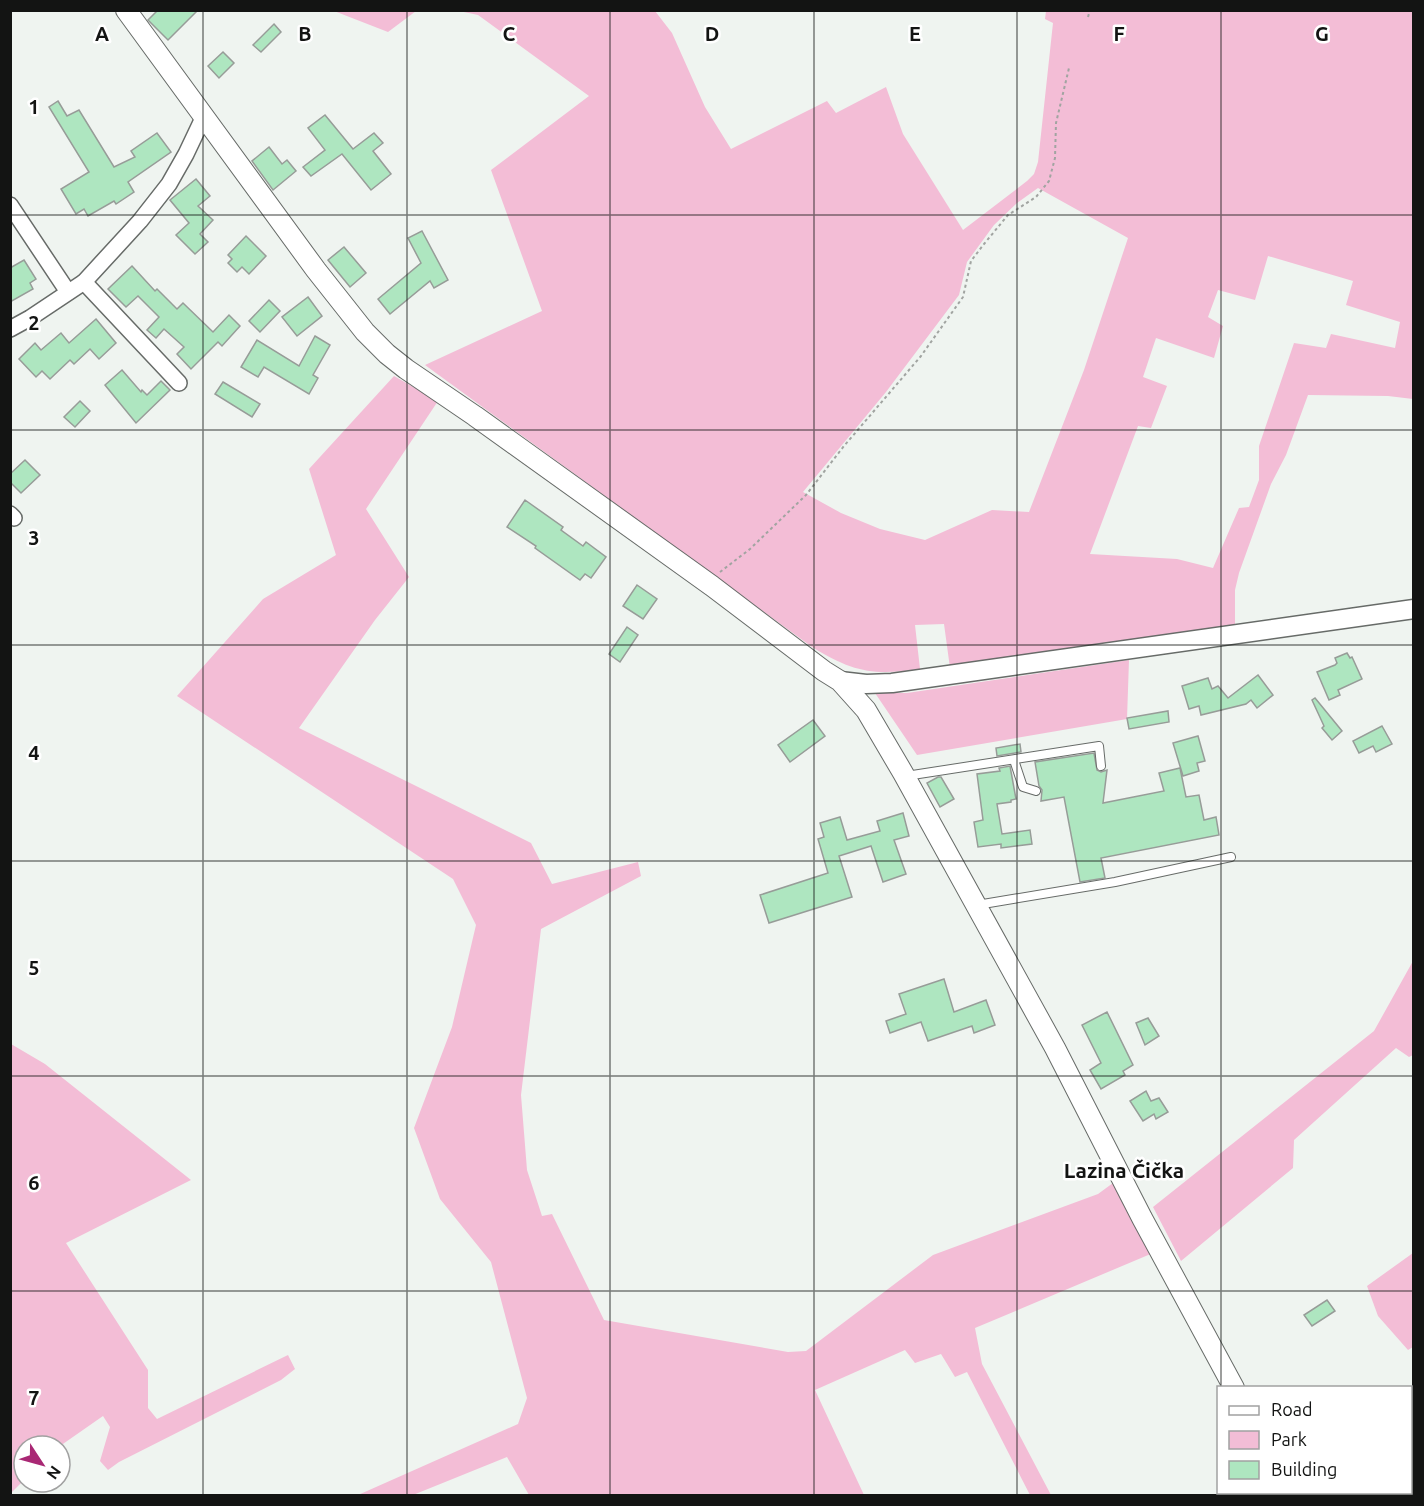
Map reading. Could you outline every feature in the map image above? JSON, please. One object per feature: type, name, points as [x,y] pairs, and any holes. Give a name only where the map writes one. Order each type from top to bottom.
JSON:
[{"type":"main road","points":[[126,10],[322,279],[365,332],[387,354],[712,586],[840,681],[866,710],[1055,1048],[1142,1218],[1233,1386]]},
{"type":"street","points":[[11,327],[30,318],[84,282],[140,221],[169,184],[204,116]]},
{"type":"street","points":[[10,205],[68,292]]},
{"type":"street","points":[[84,282],[179,383]]},
{"type":"street","points":[[840,681],[866,684],[892,683],[1413,609]]},
{"type":"lane","points":[[904,776],[1099,746],[1101,766]]},
{"type":"lane","points":[[1014,760],[1023,787],[1036,791]]},
{"type":"lane","points":[[976,905],[1115,882],[1231,857]]},
{"type":"path","points":[[1088,17],[1090,10]]},
{"type":"path","points":[[712,586],[722,569],[750,549],[806,495],[844,446],[921,356],[963,297],[971,261],[984,244],[1008,215],[1036,197],[1049,181],[1055,158],[1056,123],[1069,68]]},
{"type":"green space","points":[[334,11],[416,11],[388,32]]},
{"type":"green space","points":[[459,11],[655,11],[672,33],[705,107],[731,149],[827,101],[836,113],[886,87],[903,134],[963,230],[1034,174],[1038,162],[1053,23],[1045,19],[1046,11],[1413,11],[1413,399],[1388,396],[1308,395],[1286,455],[1271,484],[1239,573],[1235,590],[1235,628],[950,668],[944,624],[915,625],[920,669],[876,672],[852,667],[812,647],[425,365],[542,311],[491,170],[589,96],[478,15]],"holes":[[[1038,188],[1128,238],[1084,370],[1029,512],[992,510],[925,540],[880,529],[841,513],[803,492],[886,392],[959,295],[967,262],[994,225],[1017,203]],[[1268,256],[1353,281],[1346,305],[1400,322],[1395,348],[1331,334],[1326,348],[1294,343],[1259,446],[1259,480],[1249,507],[1239,508],[1213,568],[1177,559],[1090,554],[1138,426],[1151,428],[1167,386],[1143,377],[1156,338],[1214,358],[1223,326],[1208,317],[1218,290],[1255,300]]]},
{"type":"green space","points":[[394,376],[438,401],[366,509],[409,577],[375,620],[299,728],[531,843],[552,884],[638,862],[641,876],[541,929],[521,1095],[527,1170],[542,1216],[552,1214],[604,1320],[788,1352],[806,1351],[933,1255],[1098,1194],[1113,1183],[1153,1253],[975,1328],[982,1364],[1051,1495],[1030,1495],[967,1372],[955,1377],[941,1354],[915,1363],[905,1350],[815,1390],[864,1495],[529,1495],[507,1457],[413,1495],[358,1495],[518,1424],[527,1398],[491,1262],[440,1199],[414,1128],[452,1027],[476,925],[453,879],[177,696],[263,599],[336,555],[309,469]]},
{"type":"green space","points":[[1129,660],[1127,719],[917,755],[875,693],[907,693]]},
{"type":"green space","points":[[1413,961],[1413,1055],[1409,1057],[1396,1048],[1294,1140],[1293,1168],[1181,1261],[1153,1207],[1374,1031]]},
{"type":"green space","points":[[11,1044],[45,1064],[191,1180],[66,1243],[148,1370],[148,1408],[157,1419],[288,1355],[295,1369],[281,1380],[119,1462],[108,1470],[100,1461],[110,1427],[103,1416],[72,1438],[72,1434],[12,1434],[11,1493]]},
{"type":"green space","points":[[1413,1253],[1413,1347],[1408,1350],[1378,1316],[1367,1286]]},
{"type":"building","points":[[158,10],[198,10],[168,40],[148,20]]},
{"type":"building","points":[[274,24],[281,32],[261,52],[253,45]]},
{"type":"building","points":[[223,52],[234,63],[219,78],[208,66]]},
{"type":"building","points":[[58,101],[67,116],[79,110],[114,167],[135,157],[131,151],[157,133],[171,152],[128,182],[134,192],[116,204],[114,201],[88,216],[84,209],[76,214],[61,189],[89,172],[49,107]]},
{"type":"building","points":[[325,115],[353,149],[374,133],[383,143],[373,151],[391,174],[371,190],[342,154],[311,176],[303,167],[325,150],[308,128]]},
{"type":"building","points":[[269,147],[282,164],[287,160],[296,171],[273,190],[252,161]]},
{"type":"building","points":[[196,179],[210,196],[198,206],[213,220],[200,234],[208,242],[195,254],[176,235],[189,223],[170,200]]},
{"type":"building","points":[[422,231],[448,280],[434,288],[430,281],[390,314],[378,299],[421,263],[408,238]]},
{"type":"building","points":[[246,236],[266,256],[249,274],[242,267],[237,272],[228,263],[232,259],[228,255]]},
{"type":"building","points":[[344,247],[366,273],[350,287],[328,260]]},
{"type":"building","points":[[24,260],[36,279],[30,283],[33,289],[10,302],[10,268]]},
{"type":"building","points":[[132,266],[155,291],[157,289],[177,309],[183,303],[213,332],[229,315],[240,326],[222,346],[218,342],[191,369],[177,354],[184,347],[164,329],[156,338],[147,330],[159,317],[138,296],[126,307],[108,289]]},
{"type":"building","points":[[308,297],[322,316],[297,336],[282,317]]},
{"type":"building","points":[[269,300],[280,311],[260,332],[249,321]]},
{"type":"building","points":[[96,319],[116,343],[99,359],[90,349],[74,364],[70,360],[50,379],[42,371],[36,377],[19,359],[35,343],[41,350],[61,333],[69,343]]},
{"type":"building","points":[[315,336],[330,345],[313,375],[318,378],[309,394],[264,367],[258,377],[241,367],[257,340],[299,366]]},
{"type":"building","points":[[122,370],[141,392],[142,390],[147,395],[161,381],[170,390],[136,423],[105,385]]},
{"type":"building","points":[[223,382],[260,404],[252,417],[215,394]]},
{"type":"building","points":[[80,401],[90,411],[75,427],[64,417]]},
{"type":"building","points":[[25,460],[40,475],[21,493],[10,482],[10,474]]},
{"type":"building","points":[[525,500],[563,527],[561,530],[583,546],[586,542],[606,557],[591,578],[585,574],[580,580],[507,527]]},
{"type":"building","points":[[637,585],[657,599],[643,619],[623,606]]},
{"type":"building","points":[[627,627],[638,635],[620,662],[609,654]]},
{"type":"building","points":[[1347,653],[1350,658],[1352,657],[1362,679],[1338,690],[1340,695],[1329,700],[1317,672],[1335,665],[1337,663],[1335,658]]},
{"type":"building","points":[[1258,675],[1273,695],[1257,708],[1251,700],[1246,704],[1201,715],[1199,706],[1189,709],[1182,686],[1208,678],[1212,689],[1218,686],[1228,698]]},
{"type":"building","points":[[1315,698],[1342,731],[1332,740],[1322,728],[1324,726],[1312,700]]},
{"type":"building","points":[[1168,711],[1169,722],[1129,729],[1127,718]]},
{"type":"building","points":[[813,720],[825,736],[790,762],[778,745]]},
{"type":"building","points":[[1382,726],[1392,744],[1376,752],[1373,746],[1359,753],[1353,741]]},
{"type":"building","points":[[1198,736],[1205,761],[1197,763],[1199,771],[1183,776],[1173,743]]},
{"type":"building","points":[[1020,744],[1021,752],[997,756],[996,748]]},
{"type":"building","points":[[1094,753],[1097,770],[1101,772],[1107,770],[1103,803],[1164,791],[1159,773],[1180,768],[1186,797],[1199,795],[1204,820],[1216,817],[1219,835],[1101,858],[1105,878],[1080,882],[1064,797],[1041,801],[1042,790],[1039,786],[1035,762]]},
{"type":"building","points":[[1010,766],[1016,799],[997,804],[1002,834],[1030,830],[1032,844],[1001,848],[1001,844],[978,847],[974,822],[983,820],[977,774],[1000,771],[999,768]]},
{"type":"building","points":[[941,777],[954,799],[940,807],[927,783]]},
{"type":"building","points":[[903,813],[909,836],[894,840],[906,874],[883,882],[871,846],[839,856],[852,897],[769,923],[760,895],[828,873],[818,839],[824,837],[820,823],[840,817],[847,840],[880,831],[877,821]]},
{"type":"building","points":[[944,979],[954,1012],[986,1000],[995,1025],[974,1033],[972,1026],[928,1041],[921,1022],[890,1033],[886,1021],[906,1014],[899,994]]},
{"type":"building","points":[[1107,1012],[1133,1065],[1123,1071],[1125,1075],[1101,1089],[1090,1070],[1101,1063],[1082,1025]]},
{"type":"building","points":[[1148,1018],[1159,1036],[1145,1045],[1136,1023]]},
{"type":"building","points":[[1146,1091],[1151,1101],[1159,1098],[1168,1112],[1156,1119],[1154,1114],[1143,1121],[1130,1101]]},
{"type":"building","points":[[1327,1300],[1335,1311],[1312,1326],[1304,1315]]},
{"type":"district","name":"Lazina Čička","points":[[1124,1170]]}]
